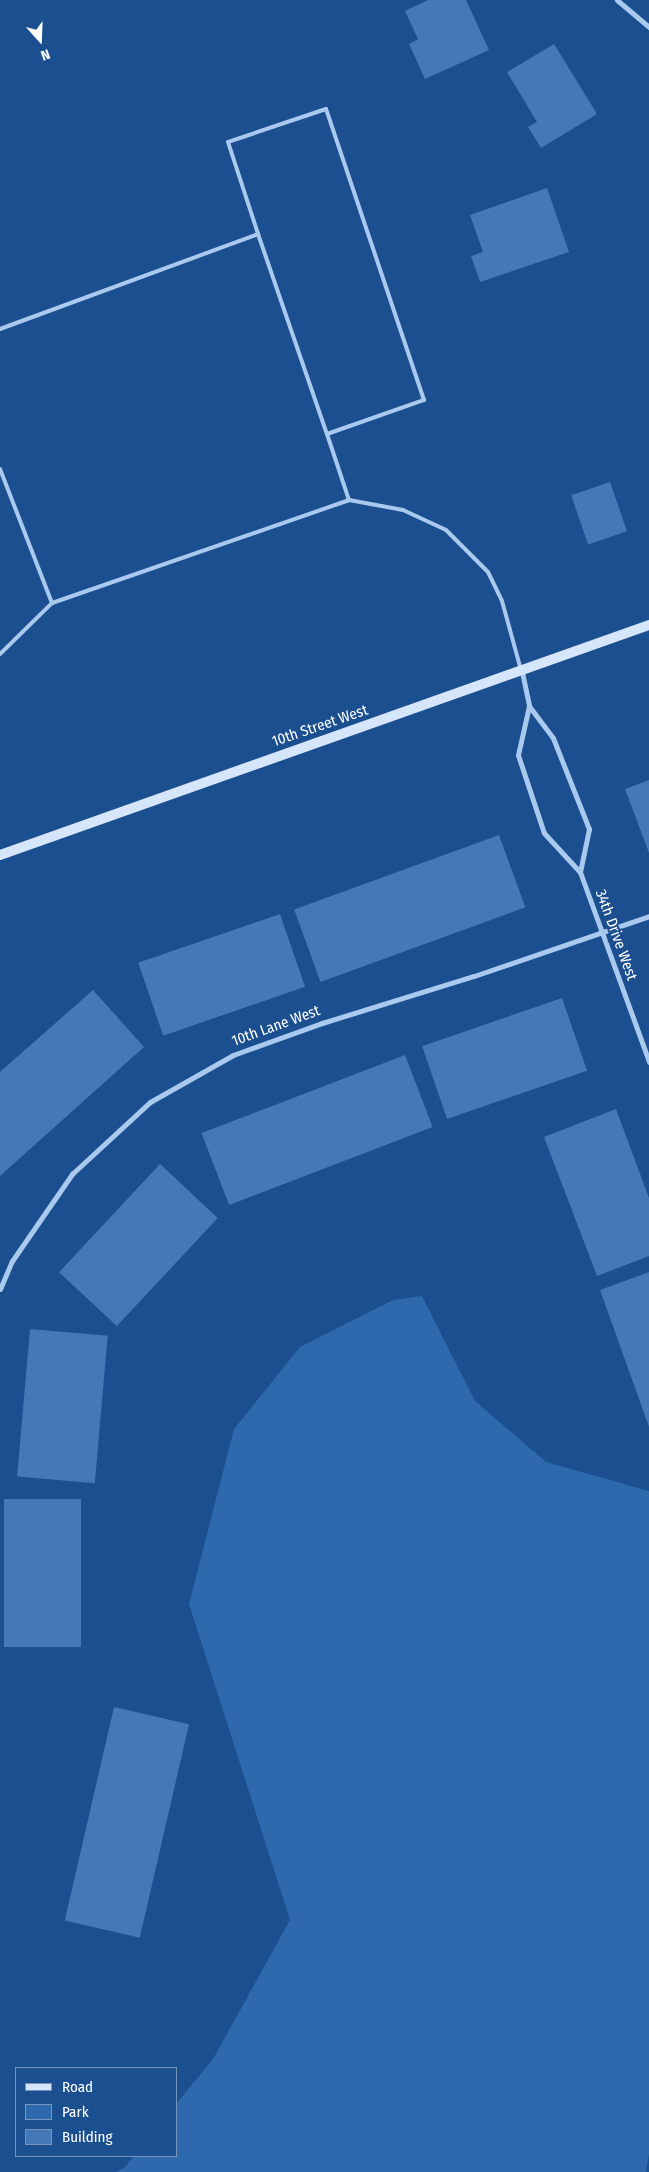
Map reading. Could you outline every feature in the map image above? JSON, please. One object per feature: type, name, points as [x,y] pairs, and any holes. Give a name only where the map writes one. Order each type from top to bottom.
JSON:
[{"type":"street","points":[[617,0],[649,27]]},
{"type":"street","name":"10th Street West","points":[[0,855],[522,672],[649,625]]},
{"type":"street","name":"34th Drive West","points":[[522,672],[529,706],[518,755],[544,833],[580,872],[649,1062]]},
{"type":"street","name":"34th Drive West","points":[[529,706],[553,738],[590,829],[580,872]]},
{"type":"street","name":"10th Lane West","points":[[0,1289],[12,1261],[72,1174],[150,1102],[233,1055],[322,1023],[602,934],[649,916]]},
{"type":"lane","points":[[327,434],[424,400],[326,110],[228,142],[258,234],[327,434],[350,500]]},
{"type":"lane","points":[[0,329],[258,234]]},
{"type":"lane","points":[[0,469],[52,603]]},
{"type":"lane","points":[[0,654],[52,603],[350,500],[404,510],[446,530],[488,572],[502,601],[522,672]]},
{"type":"green space","points":[[422,1296],[475,1401],[546,1462],[649,1491],[649,2154],[646,2172],[116,2172],[125,2167],[133,2157],[178,2157],[178,2102],[213,2059],[290,1920],[189,1604],[234,1429],[300,1347],[393,1300]]},
{"type":"building","points":[[428,0],[466,0],[489,50],[425,79],[409,44],[418,39],[405,11]]},
{"type":"building","points":[[554,44],[597,114],[541,148],[528,127],[537,122],[507,72]]},
{"type":"building","points":[[547,188],[569,252],[480,282],[471,256],[483,252],[470,215]]},
{"type":"building","points":[[610,482],[627,531],[588,545],[571,495]]},
{"type":"building","points":[[649,780],[649,853],[625,789]]},
{"type":"building","points":[[499,835],[525,907],[320,982],[294,910]]},
{"type":"building","points":[[280,914],[305,987],[163,1036],[138,963]]},
{"type":"building","points":[[93,990],[144,1047],[0,1176],[0,1072]]},
{"type":"building","points":[[562,998],[587,1071],[447,1119],[422,1046]]},
{"type":"building","points":[[405,1055],[433,1127],[229,1205],[201,1133]]},
{"type":"building","points":[[616,1109],[649,1198],[649,1256],[597,1276],[544,1137]]},
{"type":"building","points":[[160,1164],[218,1218],[117,1326],[59,1272]]},
{"type":"building","points":[[649,1272],[649,1427],[600,1290]]},
{"type":"building","points":[[30,1329],[108,1336],[95,1483],[17,1476]]},
{"type":"building","points":[[4,1499],[81,1499],[81,1647],[4,1647]]},
{"type":"building","points":[[114,1707],[189,1724],[140,1938],[65,1920]]}]
